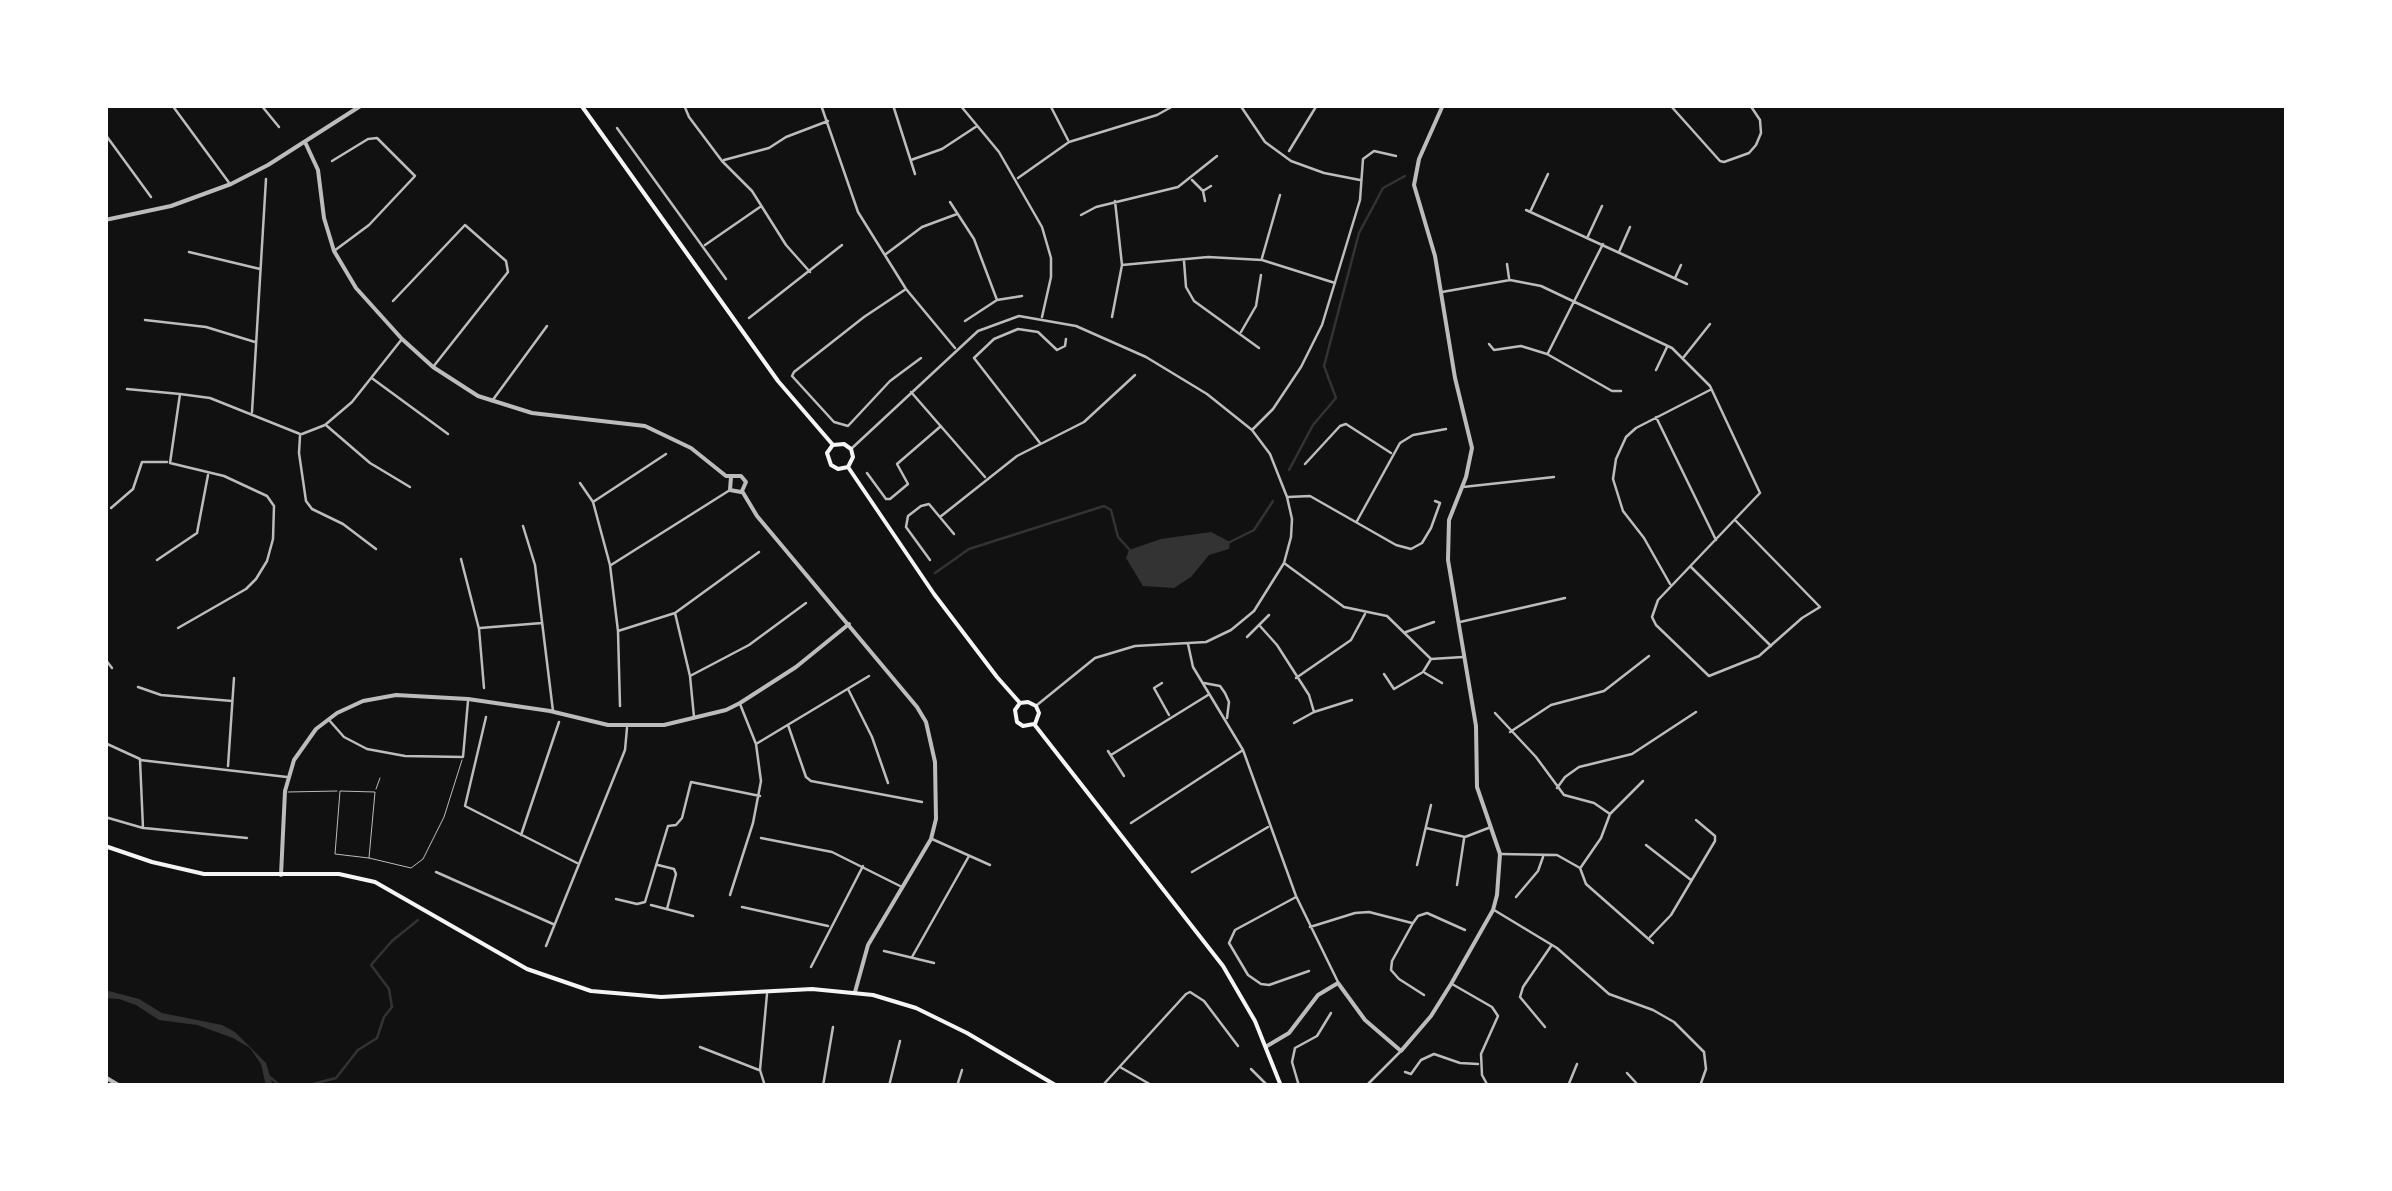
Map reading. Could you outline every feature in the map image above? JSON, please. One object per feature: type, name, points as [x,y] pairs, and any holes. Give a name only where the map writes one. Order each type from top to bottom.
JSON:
[{"type":"main road","points":[[580,105],[766,365],[833,445]]},
{"type":"main road","points":[[833,445],[851,448],[853,457],[848,467],[838,469],[828,462],[827,453],[833,445]]},
{"type":"main road","points":[[848,467],[934,594],[1020,704]]},
{"type":"main road","points":[[1020,704],[1036,706],[1039,718],[1034,724],[1027,727],[1017,722],[1014,714],[1020,704]]},
{"type":"main road","points":[[1034,724],[1203,936],[1244,999],[1267,1046],[1280,1086]]},
{"type":"main road","points":[[105,846],[204,874],[339,874],[375,882],[528,969],[591,991],[661,997],[768,990],[855,992],[916,1008],[1057,1086]]},
{"type":"street","points":[[172,105],[230,184]]},
{"type":"street","points":[[261,105],[279,127]]},
{"type":"street","points":[[105,220],[172,206],[230,184],[362,105]]},
{"type":"street","points":[[684,105],[722,161],[752,190],[786,245],[810,272]]},
{"type":"street","points":[[821,105],[850,192],[884,254],[906,289],[956,349]]},
{"type":"street","points":[[893,105],[915,174]]},
{"type":"street","points":[[960,105],[1016,179],[1042,227],[1051,258],[1042,318]]},
{"type":"street","points":[[1050,105],[1068,142]]},
{"type":"street","points":[[1016,179],[1068,142],[1175,105]]},
{"type":"street","points":[[1240,105],[1265,142],[1291,161],[1360,180]]},
{"type":"street","points":[[1289,151],[1317,105]]},
{"type":"street","points":[[1366,1086],[1431,1016],[1452,984],[1493,910],[1500,854],[1476,788],[1478,743],[1448,560],[1447,532],[1472,448],[1435,256],[1414,185],[1419,159],[1443,105]]},
{"type":"street","points":[[1670,105],[1720,162],[1749,152],[1761,133],[1760,120],[1750,105]]},
{"type":"street","points":[[722,161],[768,148],[786,136],[828,121]]},
{"type":"street","points":[[911,160],[942,150],[978,126]]},
{"type":"street","points":[[617,128],[726,279]]},
{"type":"street","points":[[105,134],[151,197]]},
{"type":"street","points":[[332,161],[368,139],[378,138],[415,176],[369,225],[334,251]]},
{"type":"street","points":[[304,142],[318,170],[324,218],[334,251],[356,288],[433,367],[478,396],[532,414],[645,426],[691,448],[730,477]]},
{"type":"street","points":[[1252,430],[1301,367],[1322,325],[1360,200],[1366,155],[1382,151],[1396,156]]},
{"type":"street","points":[[1081,215],[1096,206],[1178,187],[1217,156]]},
{"type":"street","points":[[1548,174],[1528,211],[1687,284]]},
{"type":"street","points":[[1191,179],[1203,192],[1205,201]]},
{"type":"street","points":[[252,414],[266,180]]},
{"type":"street","points":[[1203,192],[1211,186]]},
{"type":"street","points":[[1262,260],[1280,195]]},
{"type":"street","points":[[1112,317],[1122,265],[1115,201]]},
{"type":"street","points":[[950,202],[974,240],[997,300]]},
{"type":"street","points":[[704,246],[761,206]]},
{"type":"street","points":[[1587,238],[1602,206]]},
{"type":"street","points":[[884,254],[922,227],[957,214]]},
{"type":"street","points":[[393,301],[465,224],[506,261],[508,272],[433,367]]},
{"type":"street","points":[[1618,252],[1630,228]]},
{"type":"street","points":[[748,318],[842,244]]},
{"type":"street","points":[[1547,354],[1603,244]]},
{"type":"street","points":[[189,252],[260,268]]},
{"type":"street","points":[[1122,265],[1208,257],[1262,260],[1336,284]]},
{"type":"street","points":[[1184,260],[1186,286],[1194,301],[1259,348]]},
{"type":"street","points":[[1507,264],[1510,280]]},
{"type":"street","points":[[1675,278],[1681,266]]},
{"type":"street","points":[[1240,334],[1256,306],[1261,275]]},
{"type":"street","points":[[1440,292],[1510,280],[1541,286],[1668,346],[1712,390],[1760,493],[1735,520],[1717,542],[1671,585],[1658,600],[1652,617],[1709,676],[1759,656],[1820,607],[1735,520]]},
{"type":"street","points":[[906,289],[864,317],[792,376],[834,422],[848,426],[890,381],[921,358]]},
{"type":"street","points":[[965,321],[997,300],[1022,296]]},
{"type":"street","points":[[851,448],[956,349],[978,332],[1018,316],[1076,326],[1146,357],[1207,394],[1252,430],[1270,454],[1292,519],[1284,564],[1264,600],[1218,637],[1135,646],[1096,658],[1036,706]]},
{"type":"street","points":[[145,320],[206,327],[255,342]]},
{"type":"street","points":[[1682,358],[1710,324]]},
{"type":"street","points":[[492,401],[547,326]]},
{"type":"street","points":[[1041,444],[974,358],[1008,331],[1038,332],[1057,350],[1065,346],[1066,338]]},
{"type":"street","points":[[127,389],[210,398],[300,434],[325,424],[374,379],[402,339]]},
{"type":"street","points":[[1489,344],[1494,350],[1521,346],[1547,354],[1612,391],[1622,391]]},
{"type":"street","points":[[1656,370],[1668,346]]},
{"type":"street","points":[[940,518],[1016,456],[1084,422],[1135,375]]},
{"type":"street","points":[[374,379],[448,434]]},
{"type":"street","points":[[1671,585],[1623,511],[1613,478],[1616,459],[1626,437],[1655,416],[1712,390]]},
{"type":"street","points":[[910,391],[986,479]]},
{"type":"street","points":[[170,462],[180,394]]},
{"type":"street","points":[[1655,416],[1717,542]]},
{"type":"street","points":[[325,424],[370,463],[410,487]]},
{"type":"street","points":[[1306,464],[1346,424],[1392,454]]},
{"type":"street","points":[[867,473],[890,499],[908,484],[896,464],[941,426]]},
{"type":"street","points":[[1356,522],[1400,443],[1413,435],[1446,430]]},
{"type":"street","points":[[300,434],[306,501],[312,509],[343,524],[376,549]]},
{"type":"street","points":[[593,502],[666,454]]},
{"type":"street","points":[[111,508],[133,488],[142,462],[170,462],[224,476],[272,500],[273,540],[267,561],[246,588],[178,628]]},
{"type":"street","points":[[157,560],[197,533],[208,473]]},
{"type":"street","points":[[730,477],[730,490]]},
{"type":"street","points":[[730,477],[744,478],[742,492]]},
{"type":"street","points":[[1461,487],[1554,478]]},
{"type":"street","points":[[580,482],[593,502],[610,565],[618,631],[620,706]]},
{"type":"street","points":[[610,565],[730,490],[742,492],[771,534],[926,722],[937,774],[938,808],[931,839],[868,945],[855,992]]},
{"type":"street","points":[[1287,498],[1310,496],[1404,549],[1416,548],[1439,509],[1440,503],[1435,500]]},
{"type":"street","points":[[930,560],[906,528],[906,521],[926,504],[954,534]]},
{"type":"street","points":[[523,526],[535,566],[553,712]]},
{"type":"street","points":[[618,631],[676,613],[759,552]]},
{"type":"street","points":[[460,559],[479,628],[484,688]]},
{"type":"street","points":[[1284,564],[1308,578],[1334,601],[1387,616],[1430,658],[1462,657]]},
{"type":"street","points":[[1691,566],[1772,647]]},
{"type":"street","points":[[1458,622],[1565,598]]},
{"type":"street","points":[[690,676],[749,644],[806,603]]},
{"type":"street","points":[[676,613],[690,676],[694,718]]},
{"type":"street","points":[[1296,678],[1351,640],[1360,630],[1366,613]]},
{"type":"street","points":[[1247,636],[1269,615]]},
{"type":"street","points":[[1405,632],[1434,622]]},
{"type":"street","points":[[479,628],[544,623]]},
{"type":"street","points":[[281,874],[288,777],[310,734],[363,701],[381,696],[468,699],[608,725],[664,725],[740,703],[796,667],[849,624]]},
{"type":"street","points":[[1260,626],[1277,644],[1309,695],[1314,712]]},
{"type":"street","points":[[1188,642],[1194,668],[1243,750],[1296,896],[1338,983],[1364,1020],[1401,1051]]},
{"type":"street","points":[[1510,732],[1551,705],[1604,691],[1648,656]]},
{"type":"street","points":[[105,658],[112,668]]},
{"type":"street","points":[[1384,674],[1394,689],[1424,672],[1430,658]]},
{"type":"street","points":[[1424,672],[1442,683]]},
{"type":"street","points":[[756,744],[869,676]]},
{"type":"street","points":[[228,768],[234,678]]},
{"type":"street","points":[[1162,683],[1154,688],[1170,716]]},
{"type":"street","points":[[1202,683],[1220,686],[1225,692],[1226,720]]},
{"type":"street","points":[[138,687],[161,695],[232,701]]},
{"type":"street","points":[[848,689],[872,737],[888,783]]},
{"type":"street","points":[[1124,776],[1110,753],[1209,694]]},
{"type":"street","points":[[328,720],[351,741],[383,753],[462,757],[468,699]]},
{"type":"street","points":[[1294,723],[1352,700]]},
{"type":"street","points":[[730,894],[762,781],[756,744],[740,703]]},
{"type":"street","points":[[1495,712],[1564,795],[1594,803],[1610,814]]},
{"type":"street","points":[[1557,788],[1579,767],[1632,754],[1696,712]]},
{"type":"street","points":[[486,717],[465,806],[580,864]]},
{"type":"street","points":[[521,835],[559,722]]},
{"type":"street","points":[[546,946],[624,750],[627,726]]},
{"type":"street","points":[[788,726],[806,777],[811,781],[922,802]]},
{"type":"street","points":[[105,743],[140,760],[288,777]]},
{"type":"street","points":[[1131,823],[1243,750]]},
{"type":"street","points":[[140,760],[143,828]]},
{"type":"street","points":[[1580,868],[1601,838],[1610,814],[1643,780]]},
{"type":"street","points":[[616,898],[637,904],[645,902],[668,826],[676,826],[682,818],[691,782],[760,796]]},
{"type":"street","points":[[1417,865],[1430,805]]},
{"type":"street","points":[[105,817],[143,828],[247,838]]},
{"type":"street","points":[[1649,938],[1670,915],[1714,841],[1715,836],[1696,820]]},
{"type":"street","points":[[1426,828],[1465,838],[1492,826]]},
{"type":"street","points":[[1192,872],[1269,827]]},
{"type":"street","points":[[760,838],[809,845],[864,866],[903,887]]},
{"type":"street","points":[[1457,884],[1465,838]]},
{"type":"street","points":[[931,839],[990,865]]},
{"type":"street","points":[[1646,845],[1692,881]]},
{"type":"street","points":[[1500,854],[1557,855],[1580,868],[1586,884],[1654,943]]},
{"type":"street","points":[[1516,898],[1538,872],[1543,855]]},
{"type":"street","points":[[912,956],[969,856]]},
{"type":"street","points":[[657,865],[674,869],[676,874],[667,910]]},
{"type":"street","points":[[811,967],[864,866]]},
{"type":"street","points":[[436,872],[554,925]]},
{"type":"street","points":[[1296,896],[1236,930],[1229,944],[1248,976],[1261,984],[1269,985],[1309,970]]},
{"type":"street","points":[[650,905],[694,916]]},
{"type":"street","points":[[742,907],[831,927]]},
{"type":"street","points":[[1493,910],[1552,944],[1610,994],[1657,1012],[1699,1044],[1706,1069],[1700,1086]]},
{"type":"street","points":[[1310,928],[1369,912],[1413,923]]},
{"type":"street","points":[[1424,995],[1391,970],[1413,923],[1427,913],[1465,930]]},
{"type":"street","points":[[1545,1028],[1522,1003],[1521,993],[1552,944]]},
{"type":"street","points":[[884,952],[934,963]]},
{"type":"street","points":[[1267,1046],[1289,1033],[1318,995],[1338,983]]},
{"type":"street","points":[[1452,984],[1492,1007],[1498,1016],[1480,1064],[1488,1086]]},
{"type":"street","points":[[765,1086],[760,1070],[768,990]]},
{"type":"street","points":[[1102,1086],[1181,996],[1190,992],[1204,1001],[1238,1046]]},
{"type":"street","points":[[1299,1086],[1292,1062],[1295,1048],[1317,1036],[1331,1013]]},
{"type":"street","points":[[823,1086],[833,1027]]},
{"type":"street","points":[[889,1086],[900,1041]]},
{"type":"street","points":[[700,1047],[760,1070]]},
{"type":"street","points":[[1405,1072],[1411,1074],[1421,1060],[1434,1054],[1460,1063],[1480,1064]]},
{"type":"street","points":[[1568,1086],[1577,1064]]},
{"type":"street","points":[[1117,1066],[1153,1086]]},
{"type":"street","points":[[1251,1069],[1268,1086]]},
{"type":"street","points":[[957,1086],[962,1070]]},
{"type":"street","points":[[1627,1074],[1639,1086]]},
{"type":"street","points":[[105,1078],[120,1086]]},
{"type":"lane","points":[[382,760],[383,753]]},
{"type":"lane","points":[[340,791],[335,854],[411,868],[418,866],[444,817],[462,757]]},
{"type":"lane","points":[[368,858],[380,778]]},
{"type":"lane","points":[[285,791],[375,792]]},
{"type":"shaded area","points":[[1211,532],[1230,542],[1229,549],[1209,555],[1191,577],[1174,588],[1143,586],[1126,558],[1129,550],[1161,539]]},
{"type":"shaded area","points":[[105,990],[139,999],[162,1013],[222,1025],[235,1032],[266,1063],[273,1086],[266,1086],[261,1064],[250,1048],[233,1038],[197,1025],[159,1020],[136,1005],[105,998]]},
{"type":"waterway","points":[[1289,470],[1313,425],[1336,398],[1324,366],[1359,233],[1383,188],[1405,176]]},
{"type":"waterway","points":[[1228,543],[1254,530],[1273,501]]},
{"type":"waterway","points":[[935,573],[969,549],[1104,506],[1111,510],[1118,537],[1129,549]]},
{"type":"waterway","points":[[305,1086],[336,1078],[358,1050],[377,1038],[392,1007],[389,989],[371,965],[418,920]]},
{"type":"waterway","points":[[267,1075],[281,1086]]}]
